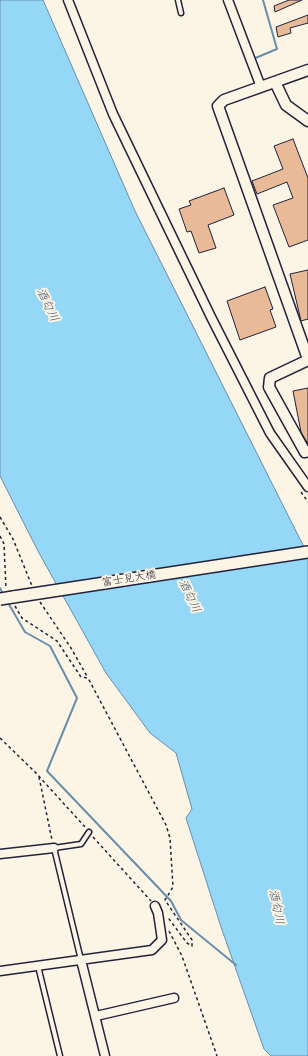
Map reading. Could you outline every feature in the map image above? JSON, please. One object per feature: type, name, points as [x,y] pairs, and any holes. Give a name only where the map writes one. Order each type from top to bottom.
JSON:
[{"type":"main road","name":"富士見大橋","points":[[9,599],[308,552]]},
{"type":"street","points":[[68,0],[113,114],[211,317],[270,433],[308,487]]},
{"type":"street","points":[[228,0],[261,87]]},
{"type":"street","points":[[308,70],[224,100],[218,106],[308,360],[270,378],[269,387],[305,452],[308,451]]},
{"type":"street","points":[[274,82],[286,105],[307,120]]},
{"type":"street","points":[[0,854],[54,848]]},
{"type":"street","points":[[0,971],[152,950],[162,940],[158,913],[155,906]]},
{"type":"street","points":[[81,960],[105,1056]]},
{"type":"street","points":[[96,1016],[174,998]]},
{"type":"lane","points":[[178,0],[181,13]]},
{"type":"lane","points":[[81,960],[54,848],[81,844],[89,832]]},
{"type":"lane","points":[[38,966],[60,1056]]},
{"type":"path","points":[[0,517],[166,825],[170,838],[173,887],[166,900],[192,940],[192,946],[187,943],[169,919],[162,917],[165,924]]},
{"type":"path","points":[[0,536],[4,544],[4,586],[9,599],[22,618],[57,641],[81,677],[88,678]]},
{"type":"path","points":[[0,738],[38,776],[155,906]]},
{"type":"path","points":[[38,776],[54,848]]},
{"type":"path","points":[[169,930],[182,956],[217,1056]]},
{"type":"water","name":"酒匂川","points":[[0,0],[43,0],[135,211],[308,555],[308,1056],[271,1056],[264,1049],[221,927],[186,818],[192,809],[176,753],[150,733],[106,673],[39,553],[0,476]]},
{"type":"building","points":[[289,0],[302,0],[275,12],[274,6]]},
{"type":"building","points":[[308,15],[308,23],[290,28],[291,33],[278,37],[276,27]]},
{"type":"building","points":[[293,139],[308,178],[308,240],[289,247],[273,205],[293,198],[287,182],[257,194],[252,181],[283,169],[274,146]]},
{"type":"building","points":[[224,188],[234,215],[208,225],[216,248],[199,253],[191,231],[187,232],[179,209],[191,205],[189,201]]},
{"type":"building","points":[[308,270],[308,319],[301,321],[290,274]]},
{"type":"building","points":[[265,287],[273,309],[270,310],[276,327],[240,340],[227,301]]},
{"type":"building","points":[[308,388],[308,444],[301,432],[293,391]]},
{"type":"waterway","points":[[253,59],[277,49],[263,0]]},
{"type":"waterway","points":[[0,588],[3,594]]},
{"type":"waterway","points":[[7,601],[25,632],[50,646],[77,698],[47,771],[171,901],[181,920],[236,965]]}]
